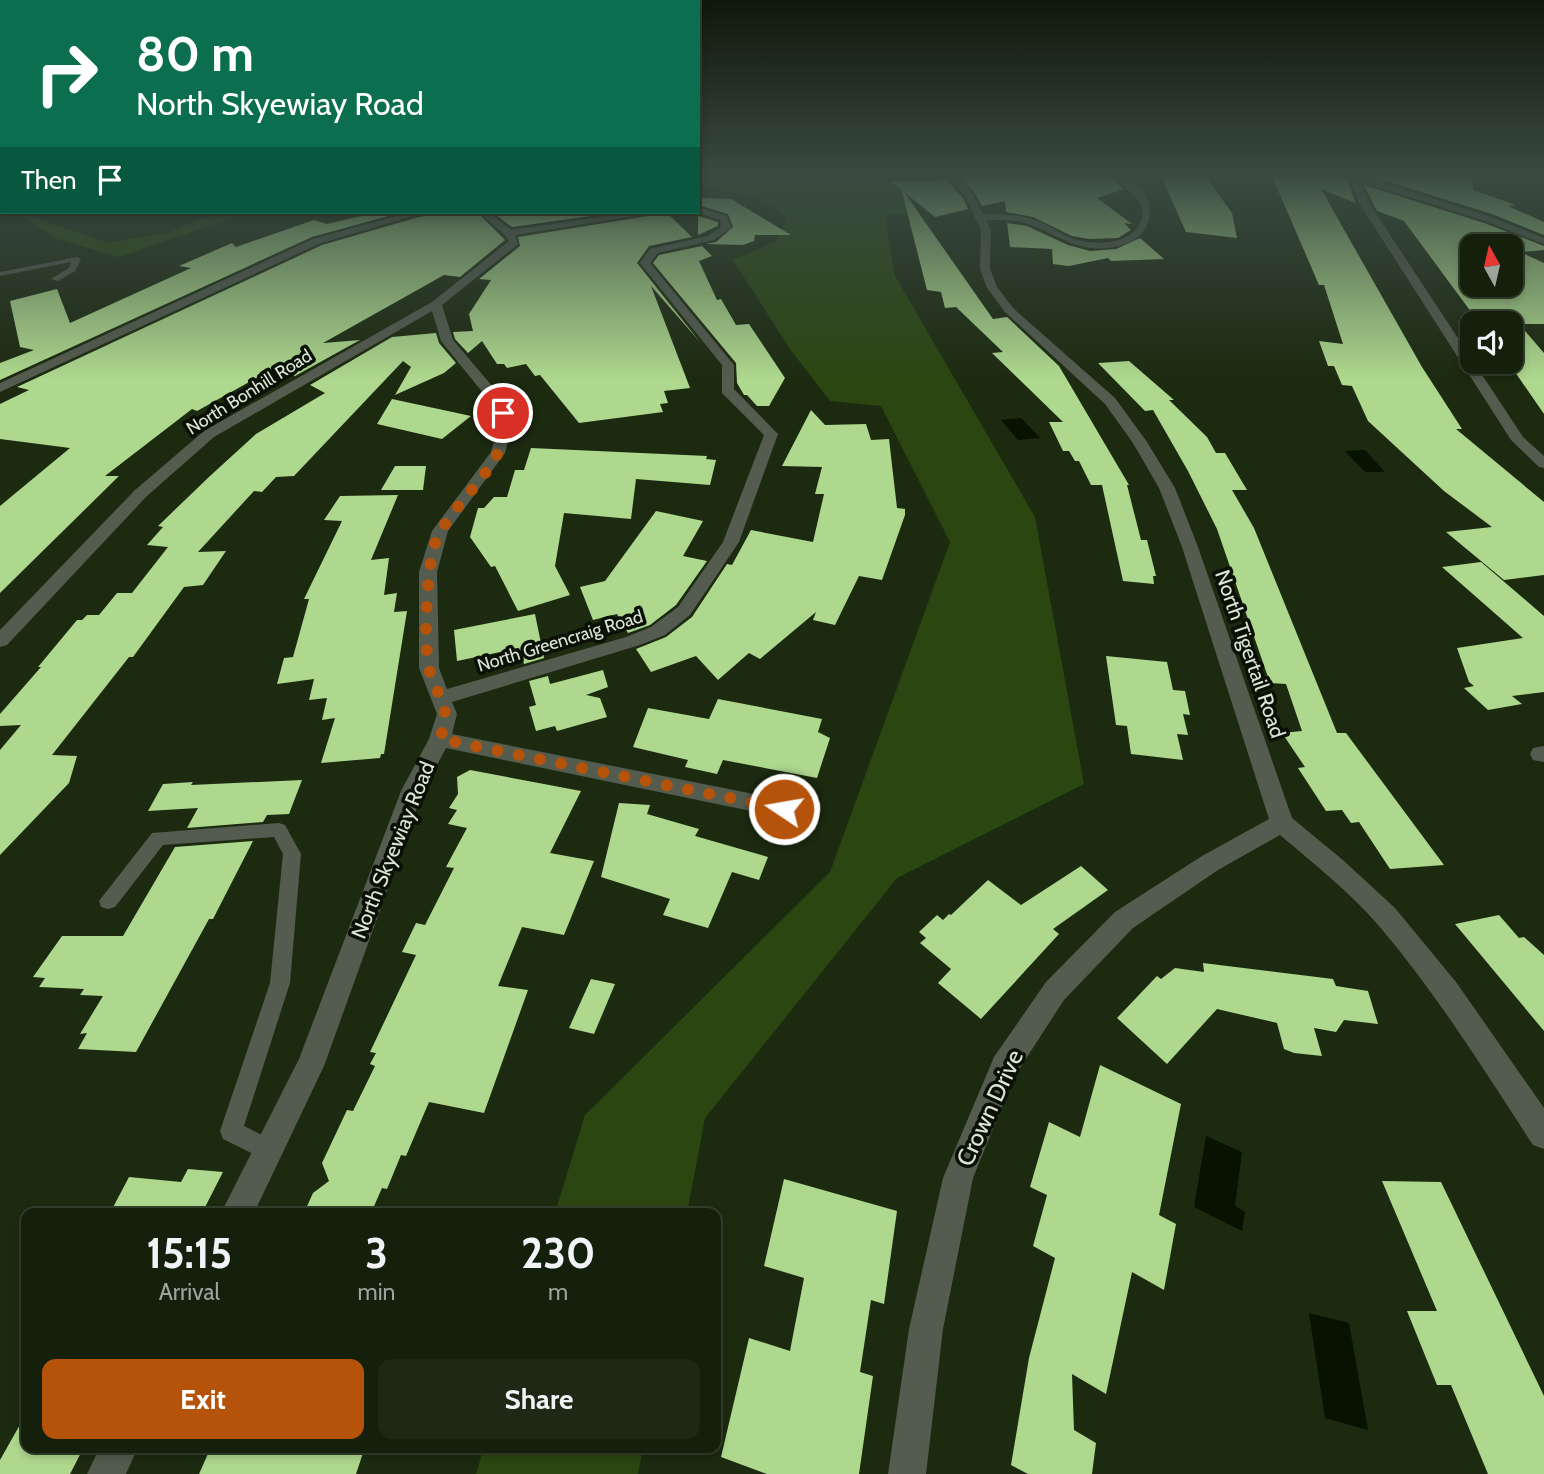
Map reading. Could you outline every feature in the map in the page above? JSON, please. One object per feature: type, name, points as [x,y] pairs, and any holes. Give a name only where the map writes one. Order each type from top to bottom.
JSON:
[{"type":"street","points":[[0,388],[313,243]]},
{"type":"street","name":"North Bonhill Road","points":[[0,641],[141,492],[209,434],[436,304],[513,243]]},
{"type":"street","name":"North Greencraig Road","points":[[442,698],[633,641],[658,631],[684,611],[730,542],[771,434],[727,390],[728,365],[645,263],[654,251],[690,243]]},
{"type":"street","name":"North Tigertail Road","points":[[986,243],[985,269],[992,288],[1009,310],[1110,401],[1140,442],[1167,488],[1190,547],[1283,823]]},
{"type":"street","points":[[1082,243],[1112,245],[1122,243]]},
{"type":"street","points":[[1390,243],[1517,440],[1544,464]]},
{"type":"street","name":"North Skyewiay Road","points":[[239,1208],[310,1066],[412,791],[440,739],[447,714],[429,668],[428,572],[434,546],[452,512],[498,453],[506,424],[499,404],[447,341],[436,304]]},
{"type":"street","points":[[440,739],[784,809]]},
{"type":"street","points":[[1283,823],[1336,868],[1386,916],[1447,991],[1544,1133]]},
{"type":"street","name":"Crown Drive","points":[[906,1474],[926,1329],[958,1178],[1004,1067],[1055,991],[1124,920],[1210,863],[1283,823]]},
{"type":"street","points":[[106,1474],[117,1453]]},
{"type":"lane","points":[[0,274],[77,260],[72,269],[55,279]]},
{"type":"lane","points":[[108,901],[158,838],[279,830],[292,854],[280,983],[231,1131],[268,1150]]},
{"type":"green space","points":[[70,243],[161,243],[119,257]]},
{"type":"green space","points":[[772,243],[890,243],[895,276],[1035,517],[1084,784],[897,878],[705,1118],[688,1208],[557,1208],[585,1115],[830,872],[950,542],[881,406],[830,401],[790,349],[733,260]]},
{"type":"green space","points":[[482,1453],[642,1453],[638,1474],[476,1474]]},
{"type":"shaded area","points":[[1021,418],[1040,438],[1018,440],[1001,420]]},
{"type":"shaded area","points":[[1365,450],[1385,472],[1365,472],[1345,451]]},
{"type":"shaded area","points":[[1206,1136],[1242,1152],[1235,1206],[1245,1212],[1242,1231],[1194,1207]]},
{"type":"shaded area","points":[[1309,1313],[1349,1323],[1368,1430],[1325,1418]]},
{"type":"building","points":[[232,243],[236,247],[248,243],[299,243],[0,380],[0,363],[34,350],[20,347],[10,301],[57,289],[70,323],[191,268],[179,266]]},
{"type":"building","points":[[330,243],[502,243],[460,277],[444,275],[323,343],[360,340],[295,376],[278,366],[197,411],[192,409],[105,476],[119,476],[0,593],[0,506],[70,448],[0,439],[0,404],[29,390],[17,387]]},
{"type":"building","points":[[519,243],[664,243],[649,246],[637,263],[700,342],[651,286],[690,388],[664,391],[668,403],[660,404],[663,412],[579,423],[540,375],[535,376],[526,364],[507,368],[504,364],[497,364],[482,341],[468,353],[455,339],[453,332],[473,331],[469,314],[491,280],[479,279],[520,246]]},
{"type":"building","points":[[712,243],[749,243],[743,245],[706,244]]},
{"type":"building","points":[[915,243],[940,243],[993,319],[1007,317],[1059,366],[1129,485],[1141,540],[1147,540],[1156,576],[1153,576],[1154,584],[1123,581],[1102,485],[1091,485],[1079,461],[1075,461],[1069,451],[1063,451],[1049,422],[1063,422],[992,353],[1003,352],[956,307],[945,308],[941,292],[927,290]]},
{"type":"building","points":[[1009,243],[1063,243],[1090,251],[1116,249],[1130,243],[1145,243],[1164,259],[1111,261],[1108,258],[1069,266],[1053,264],[1052,249],[1010,247]]},
{"type":"building","points":[[1301,243],[1352,243],[1422,367],[1462,429],[1456,429],[1544,502],[1544,575],[1504,580],[1446,532],[1492,527],[1444,491],[1368,421],[1352,386],[1342,385],[1334,366],[1328,366],[1319,341],[1343,344],[1324,285],[1319,285]]},
{"type":"building","points":[[1420,243],[1460,243],[1460,297]]},
{"type":"building","points":[[1523,243],[1536,243],[1544,246],[1544,250],[1523,252]]},
{"type":"building","points":[[702,246],[712,256],[699,261],[717,300],[721,299],[736,325],[749,324],[785,378],[769,406],[757,406],[744,395],[737,383],[736,363],[653,263],[659,255]]},
{"type":"building","points":[[1523,253],[1544,263],[1544,324],[1523,324],[1523,311],[1470,311],[1461,298],[1522,298]]},
{"type":"building","points":[[1523,329],[1544,353],[1544,414],[1516,374],[1523,374]]},
{"type":"building","points":[[436,333],[439,343],[456,363],[444,373],[395,395],[411,367],[403,361],[294,476],[276,477],[262,492],[254,491],[198,552],[226,551],[203,585],[184,587],[133,657],[129,657],[52,755],[77,756],[69,783],[0,855],[0,750],[21,725],[0,726],[0,714],[77,620],[82,620],[87,615],[99,615],[117,593],[132,593],[168,547],[147,545],[163,527],[158,526],[256,434],[325,393],[310,385],[392,337]]},
{"type":"building","points":[[1129,361],[1174,400],[1169,400],[1207,437],[1216,453],[1225,453],[1247,490],[1232,490],[1254,528],[1337,733],[1346,733],[1444,865],[1390,869],[1359,822],[1351,823],[1342,810],[1326,811],[1298,768],[1305,767],[1282,733],[1302,731],[1286,684],[1270,683],[1217,529],[1153,410],[1145,411],[1098,363]]},
{"type":"building","points":[[392,399],[471,416],[442,439],[377,424]]},
{"type":"building","points":[[811,410],[825,425],[866,424],[871,440],[889,439],[897,508],[905,509],[905,515],[882,580],[859,576],[835,625],[813,620],[816,612],[760,659],[749,653],[718,680],[696,656],[651,672],[636,649],[666,637],[692,617],[727,564],[732,565],[751,530],[813,542],[824,494],[815,494],[822,467],[782,466]]},
{"type":"building","points":[[531,448],[707,456],[706,459],[716,460],[710,485],[636,479],[631,519],[564,513],[555,566],[570,595],[518,611],[495,566],[491,567],[470,537],[478,508],[484,508],[494,497],[507,497],[515,470],[524,470]]},
{"type":"building","points":[[395,466],[426,466],[423,490],[381,490]]},
{"type":"building","points":[[398,495],[371,560],[389,558],[384,595],[397,593],[394,612],[407,611],[384,754],[381,754],[380,758],[321,763],[335,718],[322,720],[327,698],[309,700],[314,679],[277,684],[284,658],[293,657],[309,599],[304,599],[342,521],[324,520],[340,496]]},
{"type":"building","points":[[656,511],[703,521],[683,556],[707,561],[676,605],[650,625],[628,633],[617,614],[593,620],[580,587],[605,581]]},
{"type":"building","points":[[1481,562],[1544,616],[1544,692],[1512,696],[1522,704],[1488,710],[1464,688],[1474,686],[1469,682],[1457,648],[1523,638],[1442,567]]},
{"type":"building","points":[[535,614],[544,658],[524,664],[519,648],[457,661],[454,630]]},
{"type":"building","points":[[1106,656],[1167,662],[1173,690],[1185,691],[1190,715],[1183,714],[1188,735],[1177,734],[1183,760],[1131,754],[1127,726],[1116,725]]},
{"type":"building","points":[[603,670],[608,687],[586,695],[600,698],[607,717],[557,731],[555,726],[536,731],[529,707],[536,705],[529,681],[548,676],[550,684]]},
{"type":"building","points":[[718,699],[822,719],[818,732],[830,738],[817,778],[723,760],[717,774],[685,767],[688,760],[633,747],[648,708],[709,719]]},
{"type":"building","points":[[470,770],[581,791],[550,853],[594,861],[564,935],[522,927],[498,986],[528,990],[484,1113],[429,1102],[406,1156],[401,1155],[387,1189],[382,1188],[373,1208],[306,1208],[313,1193],[329,1181],[322,1163],[347,1110],[353,1111],[375,1066],[370,1064],[376,1053],[370,1052],[416,955],[402,952],[416,923],[425,925],[454,868],[446,867],[467,828],[448,824],[457,810],[449,808],[458,794],[457,777]]},
{"type":"building","points":[[302,780],[289,814],[267,815],[263,822],[187,828],[198,808],[148,811],[163,784]]},
{"type":"building","points":[[619,803],[650,805],[647,814],[699,829],[695,836],[768,857],[759,880],[732,872],[708,928],[663,915],[670,899],[601,877]]},
{"type":"building","points":[[253,841],[213,919],[209,919],[136,1052],[78,1049],[87,1033],[80,1034],[103,996],[80,995],[84,989],[39,987],[45,978],[33,977],[62,936],[123,936],[175,847]]},
{"type":"building","points":[[1081,866],[1108,890],[1053,929],[1059,934],[981,1019],[938,983],[951,969],[920,943],[926,938],[919,932],[937,915],[943,920],[951,915],[988,880],[1021,905]]},
{"type":"building","points":[[1499,915],[1519,938],[1524,937],[1544,955],[1544,1031],[1455,924]]},
{"type":"building","points":[[1203,963],[1333,979],[1336,986],[1368,991],[1378,1024],[1344,1020],[1336,1032],[1314,1028],[1322,1056],[1294,1053],[1284,1049],[1277,1023],[1217,1009],[1167,1064],[1117,1018],[1157,976],[1161,979],[1175,968],[1204,972]]},
{"type":"building","points":[[591,979],[615,984],[594,1034],[569,1028]]},
{"type":"building","points":[[1100,1065],[1181,1104],[1159,1215],[1176,1224],[1164,1290],[1132,1272],[1106,1394],[1072,1374],[1074,1430],[1096,1443],[1092,1474],[1028,1474],[1011,1465],[1029,1358],[1055,1258],[1033,1246],[1047,1195],[1030,1187],[1049,1122],[1080,1137]]},
{"type":"building","points":[[188,1169],[223,1172],[205,1208],[113,1208],[129,1177],[181,1182]]},
{"type":"building","points":[[784,1179],[897,1211],[884,1304],[871,1300],[860,1372],[873,1376],[859,1474],[767,1474],[721,1457],[749,1338],[790,1351],[804,1278],[764,1266]]},
{"type":"building","points":[[1382,1181],[1441,1182],[1544,1396],[1544,1474],[1488,1474],[1451,1385],[1437,1385],[1407,1311],[1437,1311]]},
{"type":"building","points":[[21,1423],[21,1453],[81,1453],[70,1474],[0,1474],[0,1460]]},
{"type":"building","points":[[208,1453],[363,1453],[356,1474],[199,1474]]},
{"type":"route","points":[[503,413],[506,424],[498,453],[440,531],[428,572],[429,668],[447,714],[440,739],[784,809]]}]
